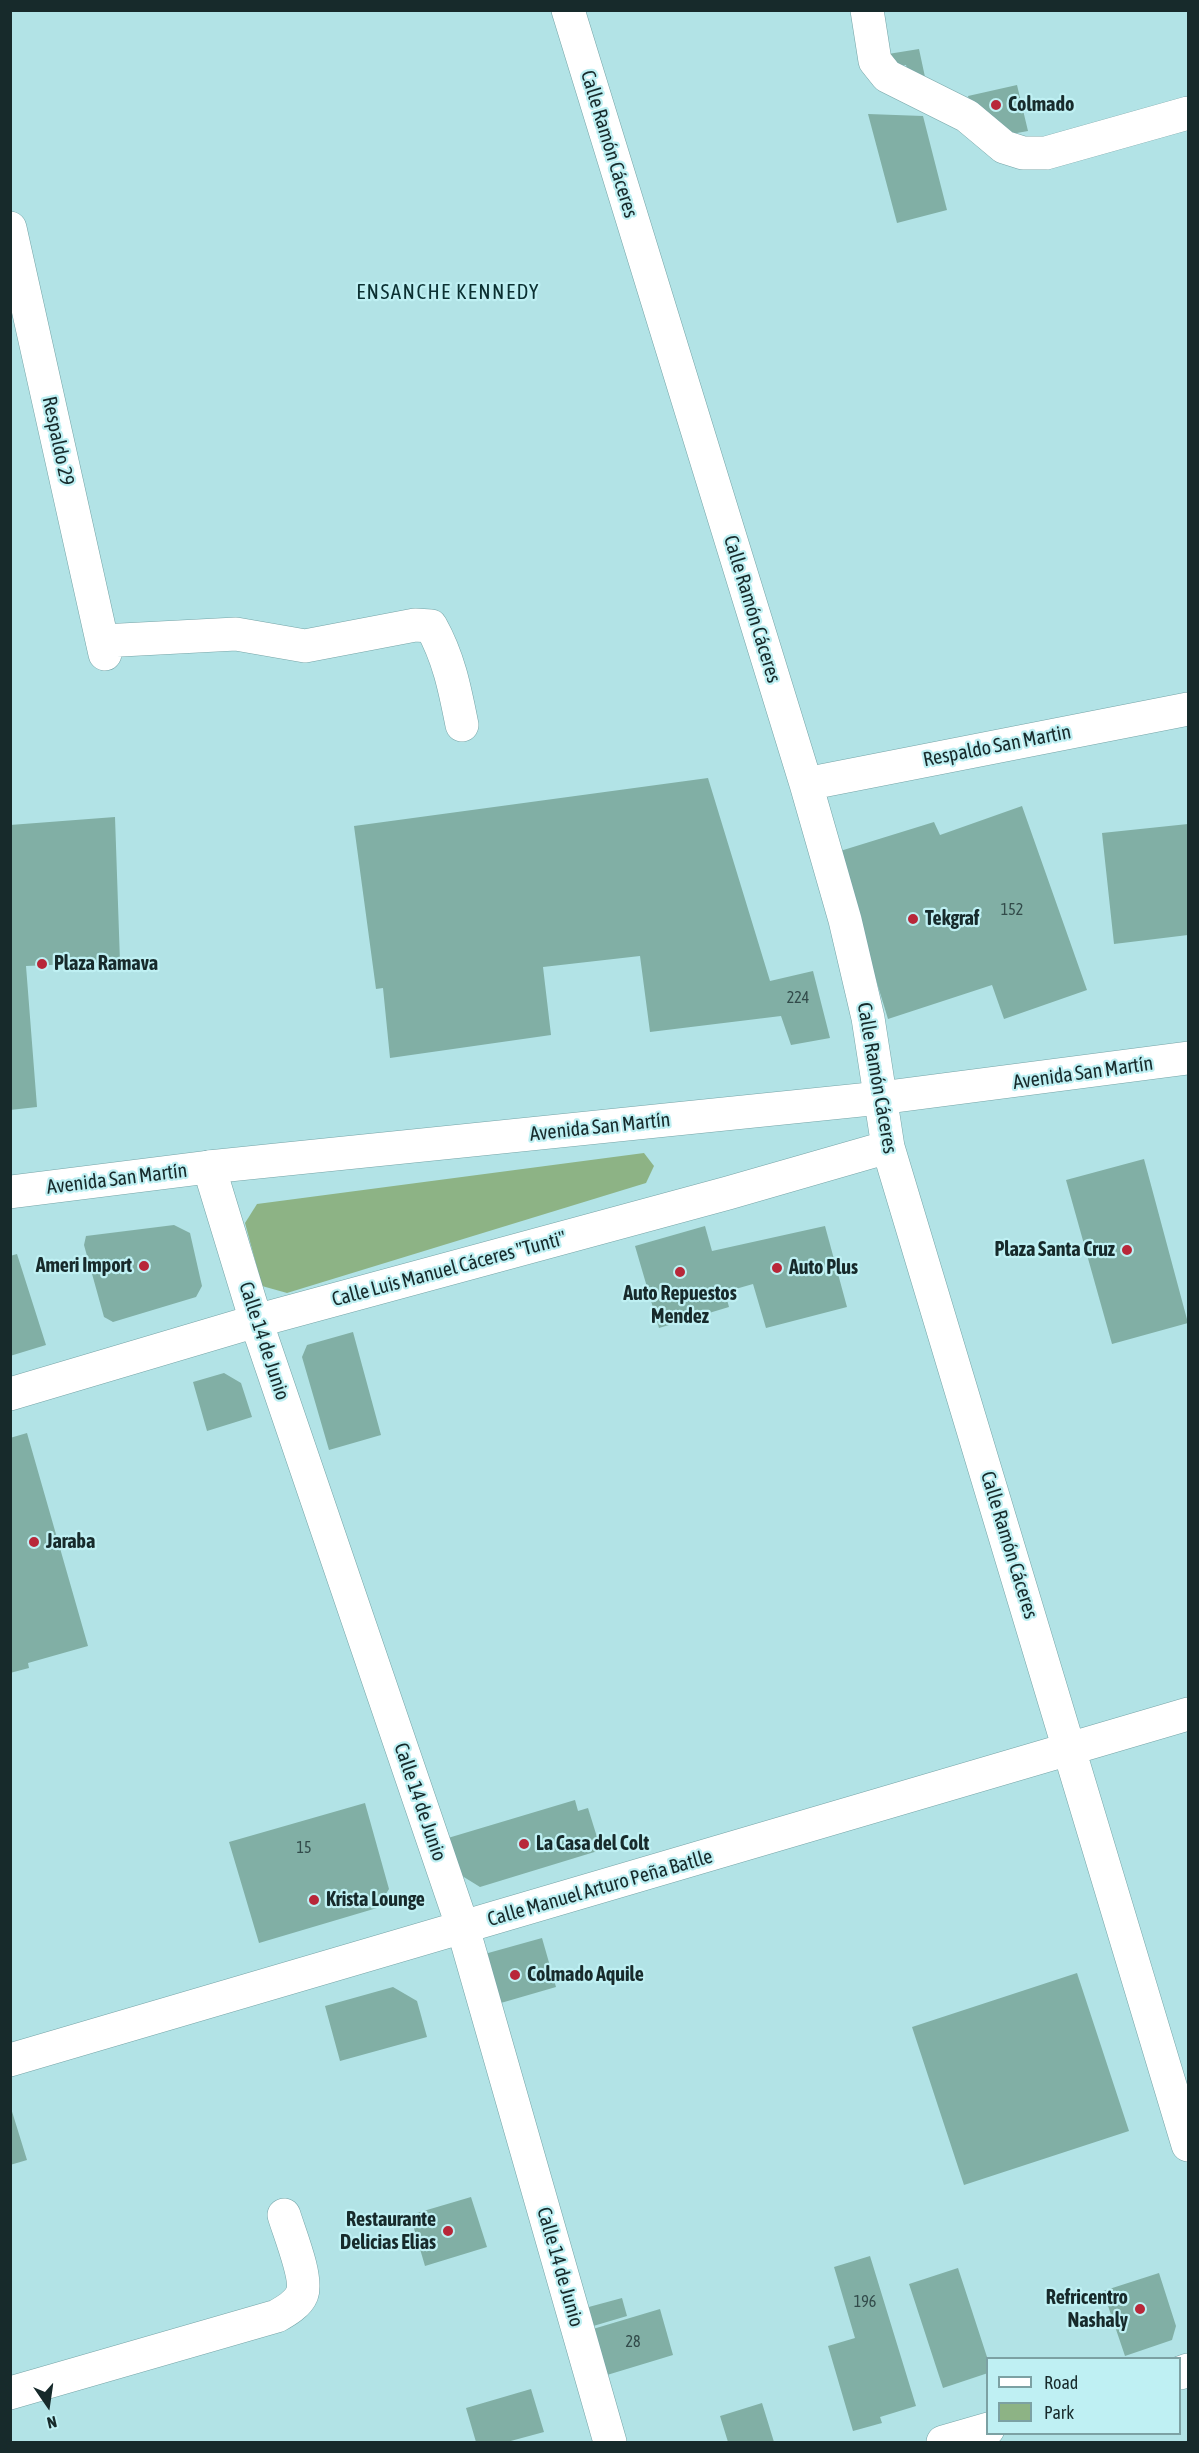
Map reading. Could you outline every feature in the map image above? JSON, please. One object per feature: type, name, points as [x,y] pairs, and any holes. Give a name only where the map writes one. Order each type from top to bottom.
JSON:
[{"type":"street","name":"Calle Ramón Cáceres","points":[[568,10],[806,784],[863,996],[888,1147],[1188,2145]]},
{"type":"street","points":[[867,10],[875,61],[887,76],[967,116],[1004,147],[1023,153],[1046,153],[1188,113]]},
{"type":"street","name":"Respaldo 29","points":[[10,228],[103,648],[236,634],[305,646],[415,625],[431,626],[442,646],[453,678],[462,725]]},
{"type":"street","name":"Respaldo San Martin","points":[[806,784],[1188,709]]},
{"type":"street","name":"Avenida San Martín","points":[[10,1192],[209,1167],[880,1098],[1188,1058]]},
{"type":"street","name":"Calle Luis Manuel Cáceres \"Tunti\"","points":[[10,1394],[256,1321],[728,1194],[888,1147]]},
{"type":"street","name":"Calle 14 de Junio","points":[[209,1167],[256,1321],[463,1928],[610,2442]]},
{"type":"street","name":"Calle Manuel Arturo Peña Batlle","points":[[10,2060],[1188,1714]]},
{"type":"street","points":[[10,2393],[277,2316],[292,2307],[302,2294],[303,2280],[284,2215]]},
{"type":"street","points":[[943,2442],[986,2429]]},
{"type":"green space","points":[[644,1153],[654,1166],[646,1183],[287,1293],[262,1286],[245,1223],[257,1204]]},
{"type":"building","points":[[919,49],[925,77],[909,80],[906,65],[884,69],[882,55]]},
{"type":"building","name":"Colmado","points":[[1017,85],[1028,131],[1006,135],[972,114],[968,96]]},
{"type":"building","points":[[868,114],[923,116],[947,210],[897,223]]},
{"type":"building","points":[[708,778],[770,981],[813,971],[830,1038],[791,1045],[781,1016],[650,1032],[640,956],[543,967],[551,1035],[390,1058],[383,988],[376,989],[354,826]]},
{"type":"building","points":[[1022,806],[1087,990],[1004,1019],[992,985],[888,1019],[837,852],[934,822],[940,835]]},
{"type":"building","name":"Plaza Ramava","points":[[115,817],[120,962],[26,966],[37,1107],[10,1110],[10,825]]},
{"type":"building","points":[[1188,824],[1188,935],[1114,944],[1102,833]]},
{"type":"building","name":"Plaza Santa Cruz","points":[[1144,1159],[1188,1323],[1112,1344],[1066,1180]]},
{"type":"building","name":"Ameri Import","points":[[174,1225],[190,1233],[202,1286],[196,1297],[113,1322],[104,1317],[84,1245],[86,1236]]},
{"type":"building","points":[[705,1226],[712,1251],[825,1226],[847,1307],[766,1328],[753,1284],[725,1292],[729,1307],[659,1328],[635,1246]]},
{"type":"building","points":[[17,1254],[46,1345],[10,1356],[10,1256]]},
{"type":"building","points":[[353,1332],[381,1435],[329,1450],[302,1357],[307,1345]]},
{"type":"building","points":[[224,1373],[241,1383],[252,1417],[207,1431],[193,1382]]},
{"type":"building","name":"Jaraba","points":[[27,1433],[88,1646],[28,1663],[29,1668],[10,1673],[10,1438]]},
{"type":"building","name":"La Casa del Colt","points":[[575,1800],[578,1811],[588,1808],[601,1850],[480,1887],[459,1874],[448,1838]]},
{"type":"building","points":[[365,1803],[389,1889],[377,1908],[259,1943],[229,1842]]},
{"type":"building","name":"Colmado Aquile","points":[[542,1938],[556,1987],[487,2007],[481,1955]]},
{"type":"building","points":[[1077,1973],[1129,2131],[964,2185],[912,2027]]},
{"type":"building","points":[[393,1987],[417,2001],[427,2037],[340,2061],[325,2006]]},
{"type":"building","points":[[10,2105],[27,2160],[10,2165]]},
{"type":"building","name":"Restaurante Delicias Elias","points":[[471,2197],[487,2247],[425,2266],[410,2215]]},
{"type":"building","points":[[870,2256],[916,2406],[880,2417],[882,2423],[853,2431],[828,2346],[855,2338],[834,2267]]},
{"type":"building","points":[[958,2268],[987,2357],[986,2374],[943,2388],[909,2284]]},
{"type":"building","name":"Refricentro Nashaly","points":[[1159,2273],[1176,2326],[1172,2340],[1125,2356],[1103,2291]]},
{"type":"building","points":[[622,2298],[627,2316],[590,2327],[585,2308]]},
{"type":"building","points":[[660,2309],[673,2355],[607,2375],[593,2329]]},
{"type":"building","points":[[531,2389],[544,2432],[507,2442],[476,2442],[466,2408]]},
{"type":"building","points":[[762,2403],[774,2442],[728,2442],[720,2416]]},
{"type":"place","name":"Colmado","points":[[996,105]]},
{"type":"place","name":"Tekgraf","points":[[913,919]]},
{"type":"place","name":"Plaza Ramava","points":[[42,964]]},
{"type":"place","name":"Plaza Santa Cruz","points":[[1127,1250]]},
{"type":"place","name":"Ameri Import","points":[[144,1266]]},
{"type":"place","name":"Auto Plus","points":[[777,1268]]},
{"type":"place","name":"Auto Repuestos Mendez","points":[[680,1272]]},
{"type":"place","name":"Jaraba","points":[[34,1542]]},
{"type":"place","name":"La Casa del Colt","points":[[524,1844]]},
{"type":"place","name":"Krista Lounge","points":[[314,1900]]},
{"type":"place","name":"Colmado Aquile","points":[[515,1975]]},
{"type":"place","name":"Restaurante Delicias Elias","points":[[448,2231]]},
{"type":"place","name":"Refricentro Nashaly","points":[[1140,2309]]},
{"type":"district","name":"ENSANCHE KENNEDY","points":[[448,292]]}]
